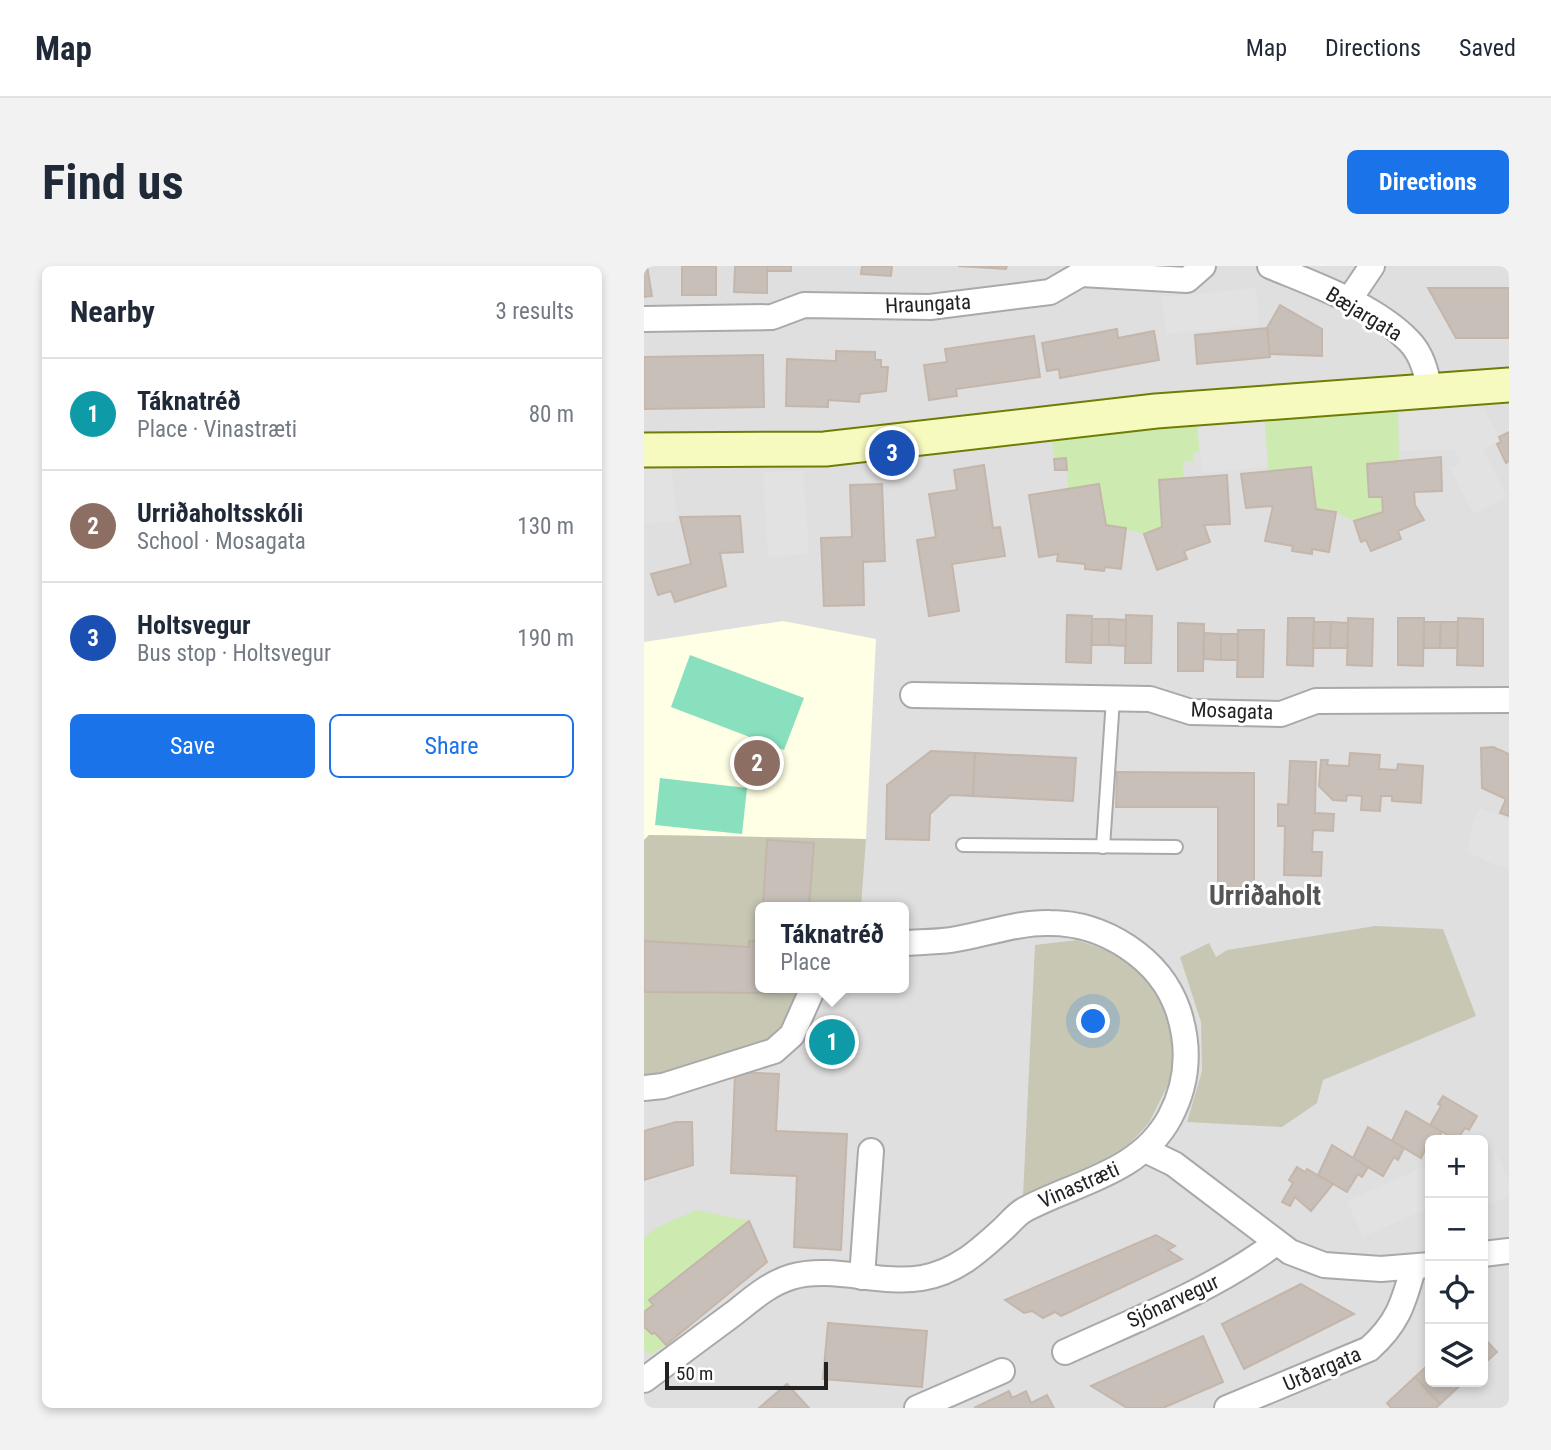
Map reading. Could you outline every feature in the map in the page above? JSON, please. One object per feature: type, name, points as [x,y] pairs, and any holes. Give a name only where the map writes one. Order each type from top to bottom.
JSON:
[{"type":"street","name":"Hraungata","points":[[644,319],[772,317],[804,305],[930,307],[1050,292],[1081,274],[1187,280],[1203,266]]},
{"type":"street","name":"Bæjargata","points":[[1270,266],[1349,300],[1409,341],[1420,357],[1430,390]]},
{"type":"street","points":[[1349,300],[1372,266]]},
{"type":"street","points":[[644,450],[825,449],[1156,411],[1509,385]]},
{"type":"street","name":"Mosagata","points":[[913,695],[1150,699],[1191,712],[1281,713],[1316,701],[1509,700]]},
{"type":"street","name":"Vinastræti","points":[[644,1381],[775,1284],[806,1274],[908,1279],[951,1269],[977,1253],[1023,1210],[1120,1168],[1145,1150],[1170,1118],[1184,1081],[1186,1061],[1185,1041],[1176,1004],[1162,980],[1142,958],[1126,946],[1090,929],[1050,922],[952,940],[909,943]]},
{"type":"street","points":[[644,1088],[663,1086],[774,1051],[798,1025],[811,993]]},
{"type":"street","points":[[1145,1150],[1174,1164],[1290,1252],[1324,1265],[1422,1267]]},
{"type":"street","points":[[862,1277],[871,1152]]},
{"type":"street","name":"Sjónarvegur","points":[[1065,1352],[1199,1290],[1244,1266],[1276,1243]]},
{"type":"street","points":[[1488,1253],[1509,1251]]},
{"type":"street","name":"Urðargata","points":[[1227,1408],[1369,1349],[1386,1334],[1401,1312],[1422,1267]]},
{"type":"street","points":[[917,1408],[1002,1371]]},
{"type":"lane","points":[[1103,847],[1112,699]]},
{"type":"lane","points":[[962,845],[1176,848]]},
{"type":"shaded area","points":[[644,266],[1509,266],[1509,1408],[644,1408]]},
{"type":"shaded area","points":[[1256,288],[1259,325],[1166,334],[1162,297]]},
{"type":"shaded area","points":[[1482,406],[1500,440],[1483,449],[1507,497],[1474,514],[1450,468],[1461,463],[1454,449],[1400,451],[1398,409]]},
{"type":"shaded area","points":[[1264,416],[1268,467],[1202,473],[1197,422]]},
{"type":"shaded area","points":[[671,462],[677,521],[644,524],[644,465]]},
{"type":"shaded area","points":[[803,470],[809,554],[768,557],[763,473]]},
{"type":"shaded area","points":[[783,621],[876,639],[866,839],[649,835],[644,840],[644,642]]},
{"type":"shaded area","points":[[1480,808],[1509,820],[1509,870],[1467,853],[1473,824]]},
{"type":"shaded area","points":[[649,835],[866,839],[861,902],[755,902],[755,993],[807,993],[791,1025],[761,1047],[644,1079],[644,840]]},
{"type":"shaded area","points":[[1375,926],[1443,929],[1476,1016],[1323,1080],[1317,1103],[1282,1127],[1187,1122],[1202,1071],[1201,1022],[1180,957],[1209,943],[1216,957],[1227,950]]},
{"type":"shaded area","points":[[1077,940],[1117,954],[1149,981],[1174,1021],[1175,1070],[1149,1123],[1117,1157],[1023,1196],[1035,945]]},
{"type":"shaded area","points":[[1488,1138],[1509,1181],[1509,1196],[1488,1206],[1488,1198]]},
{"type":"shaded area","points":[[1425,1166],[1425,1209],[1363,1237],[1347,1201]]},
{"type":"green space","points":[[1398,409],[1399,461],[1367,465],[1369,496],[1382,497],[1383,512],[1354,521],[1336,512],[1316,509],[1311,467],[1268,471],[1264,416]]},
{"type":"green space","points":[[1197,422],[1200,452],[1193,453],[1193,461],[1183,461],[1184,478],[1159,480],[1162,527],[1144,534],[1106,525],[1099,484],[1068,489],[1066,458],[1054,459],[1052,438]]},
{"type":"green space","points":[[690,655],[804,698],[784,750],[671,707]]},
{"type":"green space","points":[[660,778],[747,788],[742,834],[655,825]]},
{"type":"green space","points":[[696,1210],[749,1221],[650,1300],[653,1305],[644,1312],[644,1238],[656,1228]]},
{"type":"green space","points":[[644,1327],[652,1334],[655,1333],[666,1345],[650,1355],[644,1349]]},
{"type":"building","points":[[644,266],[647,266],[652,296],[644,297]]},
{"type":"building","points":[[682,266],[716,266],[716,295],[682,295]]},
{"type":"building","points":[[735,266],[767,266],[767,293],[734,292]]},
{"type":"building","points":[[767,266],[791,266],[791,271],[767,271]]},
{"type":"building","points":[[862,266],[892,266],[891,276],[861,274]]},
{"type":"building","points":[[958,266],[1007,266],[1006,269]]},
{"type":"building","points":[[1428,288],[1509,288],[1509,338],[1456,338]]},
{"type":"building","points":[[1280,305],[1322,329],[1322,356],[1269,354],[1267,328]]},
{"type":"building","points":[[1267,328],[1270,357],[1197,364],[1195,335]]},
{"type":"building","points":[[1117,329],[1118,338],[1154,331],[1159,360],[1060,378],[1059,369],[1047,371],[1042,343]]},
{"type":"building","points":[[1034,336],[1040,377],[956,389],[957,396],[929,400],[924,365],[947,362],[945,349]]},
{"type":"building","points":[[836,351],[875,352],[875,360],[881,360],[881,367],[888,367],[886,391],[860,394],[859,402],[828,400],[828,407],[786,406],[787,359],[836,361]]},
{"type":"building","points":[[763,355],[764,407],[644,409],[644,357]]},
{"type":"building","points":[[1509,432],[1509,461],[1506,463],[1497,444],[1501,442],[1499,437]]},
{"type":"building","points":[[1441,457],[1442,491],[1414,492],[1415,505],[1424,520],[1398,531],[1401,539],[1371,551],[1366,540],[1361,542],[1354,521],[1383,512],[1382,497],[1369,497],[1367,464]]},
{"type":"building","points":[[1066,458],[1067,470],[1055,470],[1054,459]]},
{"type":"building","points":[[984,465],[993,528],[1000,527],[1005,556],[952,564],[959,611],[929,616],[917,540],[936,537],[929,494],[957,490],[954,470]]},
{"type":"building","points":[[1311,467],[1316,509],[1336,512],[1329,552],[1312,549],[1312,554],[1292,551],[1293,546],[1265,541],[1273,506],[1246,508],[1241,474]]},
{"type":"building","points":[[1227,475],[1230,524],[1204,525],[1210,542],[1184,551],[1187,559],[1157,570],[1144,534],[1162,527],[1159,480]]},
{"type":"building","points":[[882,484],[885,561],[863,562],[864,605],[824,606],[821,538],[852,537],[850,485]]},
{"type":"building","points":[[1099,484],[1106,525],[1126,528],[1121,569],[1085,569],[1085,564],[1057,561],[1058,554],[1039,557],[1029,495]]},
{"type":"building","points":[[740,516],[743,552],[720,553],[726,586],[675,602],[671,591],[658,595],[651,574],[691,564],[680,517]]},
{"type":"building","points":[[1067,615],[1092,616],[1091,663],[1066,662]]},
{"type":"building","points":[[1126,615],[1152,616],[1151,663],[1125,663]]},
{"type":"building","points":[[1288,618],[1314,618],[1313,666],[1287,665]]},
{"type":"building","points":[[1348,618],[1373,619],[1372,666],[1347,665]]},
{"type":"building","points":[[1398,618],[1424,618],[1423,666],[1398,665]]},
{"type":"building","points":[[1458,618],[1483,619],[1483,666],[1457,665]]},
{"type":"building","points":[[1092,619],[1109,619],[1109,645],[1092,645]]},
{"type":"building","points":[[1109,619],[1126,620],[1126,646],[1109,645]]},
{"type":"building","points":[[1314,622],[1331,622],[1330,648],[1313,648]]},
{"type":"building","points":[[1331,622],[1348,623],[1347,648],[1330,648]]},
{"type":"building","points":[[1424,622],[1441,622],[1440,648],[1424,648]]},
{"type":"building","points":[[1441,622],[1458,622],[1457,648],[1440,648]]},
{"type":"building","points":[[1178,623],[1204,624],[1203,671],[1178,671]]},
{"type":"building","points":[[1238,630],[1264,630],[1263,677],[1237,677]]},
{"type":"building","points":[[1204,633],[1221,634],[1221,660],[1204,659]]},
{"type":"building","points":[[1221,634],[1238,634],[1238,660],[1221,660]]},
{"type":"building","points":[[1493,747],[1509,754],[1509,816],[1500,813],[1506,799],[1482,788],[1481,748]]},
{"type":"building","points":[[931,751],[975,753],[973,796],[950,795],[930,814],[929,840],[886,839],[887,785]]},
{"type":"building","points":[[975,753],[1076,758],[1073,801],[973,796]]},
{"type":"building","points":[[1350,753],[1380,755],[1379,769],[1397,770],[1398,764],[1423,766],[1421,803],[1392,801],[1392,796],[1381,796],[1380,811],[1361,810],[1362,796],[1347,795],[1346,801],[1333,800],[1319,786],[1321,760],[1328,760],[1327,765],[1349,766]]},
{"type":"building","points":[[1290,761],[1316,762],[1315,813],[1334,814],[1333,831],[1313,830],[1312,852],[1322,852],[1321,876],[1284,875],[1285,826],[1278,826],[1278,804],[1288,805]]},
{"type":"building","points":[[1117,772],[1254,773],[1254,892],[1218,891],[1218,807],[1116,807]]},
{"type":"building","points":[[767,840],[814,843],[809,902],[763,902]]},
{"type":"building","points":[[644,941],[749,947],[749,941],[755,941],[755,993],[644,992]]},
{"type":"building","points":[[735,1072],[779,1074],[776,1131],[847,1134],[841,1250],[794,1247],[797,1176],[731,1173]]},
{"type":"building","points":[[1443,1096],[1477,1116],[1469,1130],[1465,1128],[1460,1135],[1448,1135],[1430,1125],[1441,1106],[1438,1104]]},
{"type":"building","points":[[1406,1111],[1442,1132],[1440,1135],[1425,1135],[1425,1150],[1421,1158],[1392,1141]]},
{"type":"building","points":[[676,1122],[692,1122],[693,1165],[644,1180],[644,1131]]},
{"type":"building","points":[[1368,1127],[1404,1148],[1398,1160],[1394,1157],[1383,1176],[1353,1158]]},
{"type":"building","points":[[1332,1145],[1368,1167],[1362,1177],[1358,1174],[1347,1192],[1318,1175]]},
{"type":"building","points":[[1297,1167],[1305,1172],[1307,1169],[1333,1184],[1311,1211],[1295,1197],[1290,1206],[1282,1202],[1293,1183],[1289,1180]]},
{"type":"building","points":[[749,1221],[767,1262],[666,1345],[655,1333],[652,1334],[644,1327],[644,1312],[653,1305],[649,1300]]},
{"type":"building","points":[[1156,1235],[1175,1246],[1168,1250],[1182,1259],[1061,1316],[1055,1312],[1043,1318],[1032,1311],[1024,1313],[1005,1300]]},
{"type":"building","points":[[1301,1284],[1354,1314],[1244,1369],[1222,1324]]},
{"type":"building","points":[[828,1323],[927,1331],[922,1387],[823,1379]]},
{"type":"building","points":[[1203,1336],[1223,1382],[1163,1408],[1127,1408],[1091,1386]]},
{"type":"building","points":[[1488,1342],[1497,1352],[1488,1360]]},
{"type":"building","points":[[1425,1368],[1425,1387],[1459,1387],[1440,1404],[1415,1377]]},
{"type":"building","points":[[1415,1377],[1440,1404],[1436,1408],[1391,1408],[1387,1403]]},
{"type":"building","points":[[787,1384],[809,1408],[759,1408]]},
{"type":"building","points":[[1009,1391],[1012,1398],[1026,1391],[1031,1403],[1047,1395],[1054,1408],[974,1408]]},
{"type":"place","name":"Holtsvegur","points":[[892,453]]},
{"type":"place","name":"Urriðaholtsskóli","points":[[757,763]]},
{"type":"place","name":"Táknatréð","points":[[832,1042]]},
{"type":"district","name":"Urriðaholt","points":[[1265,895]]}]
